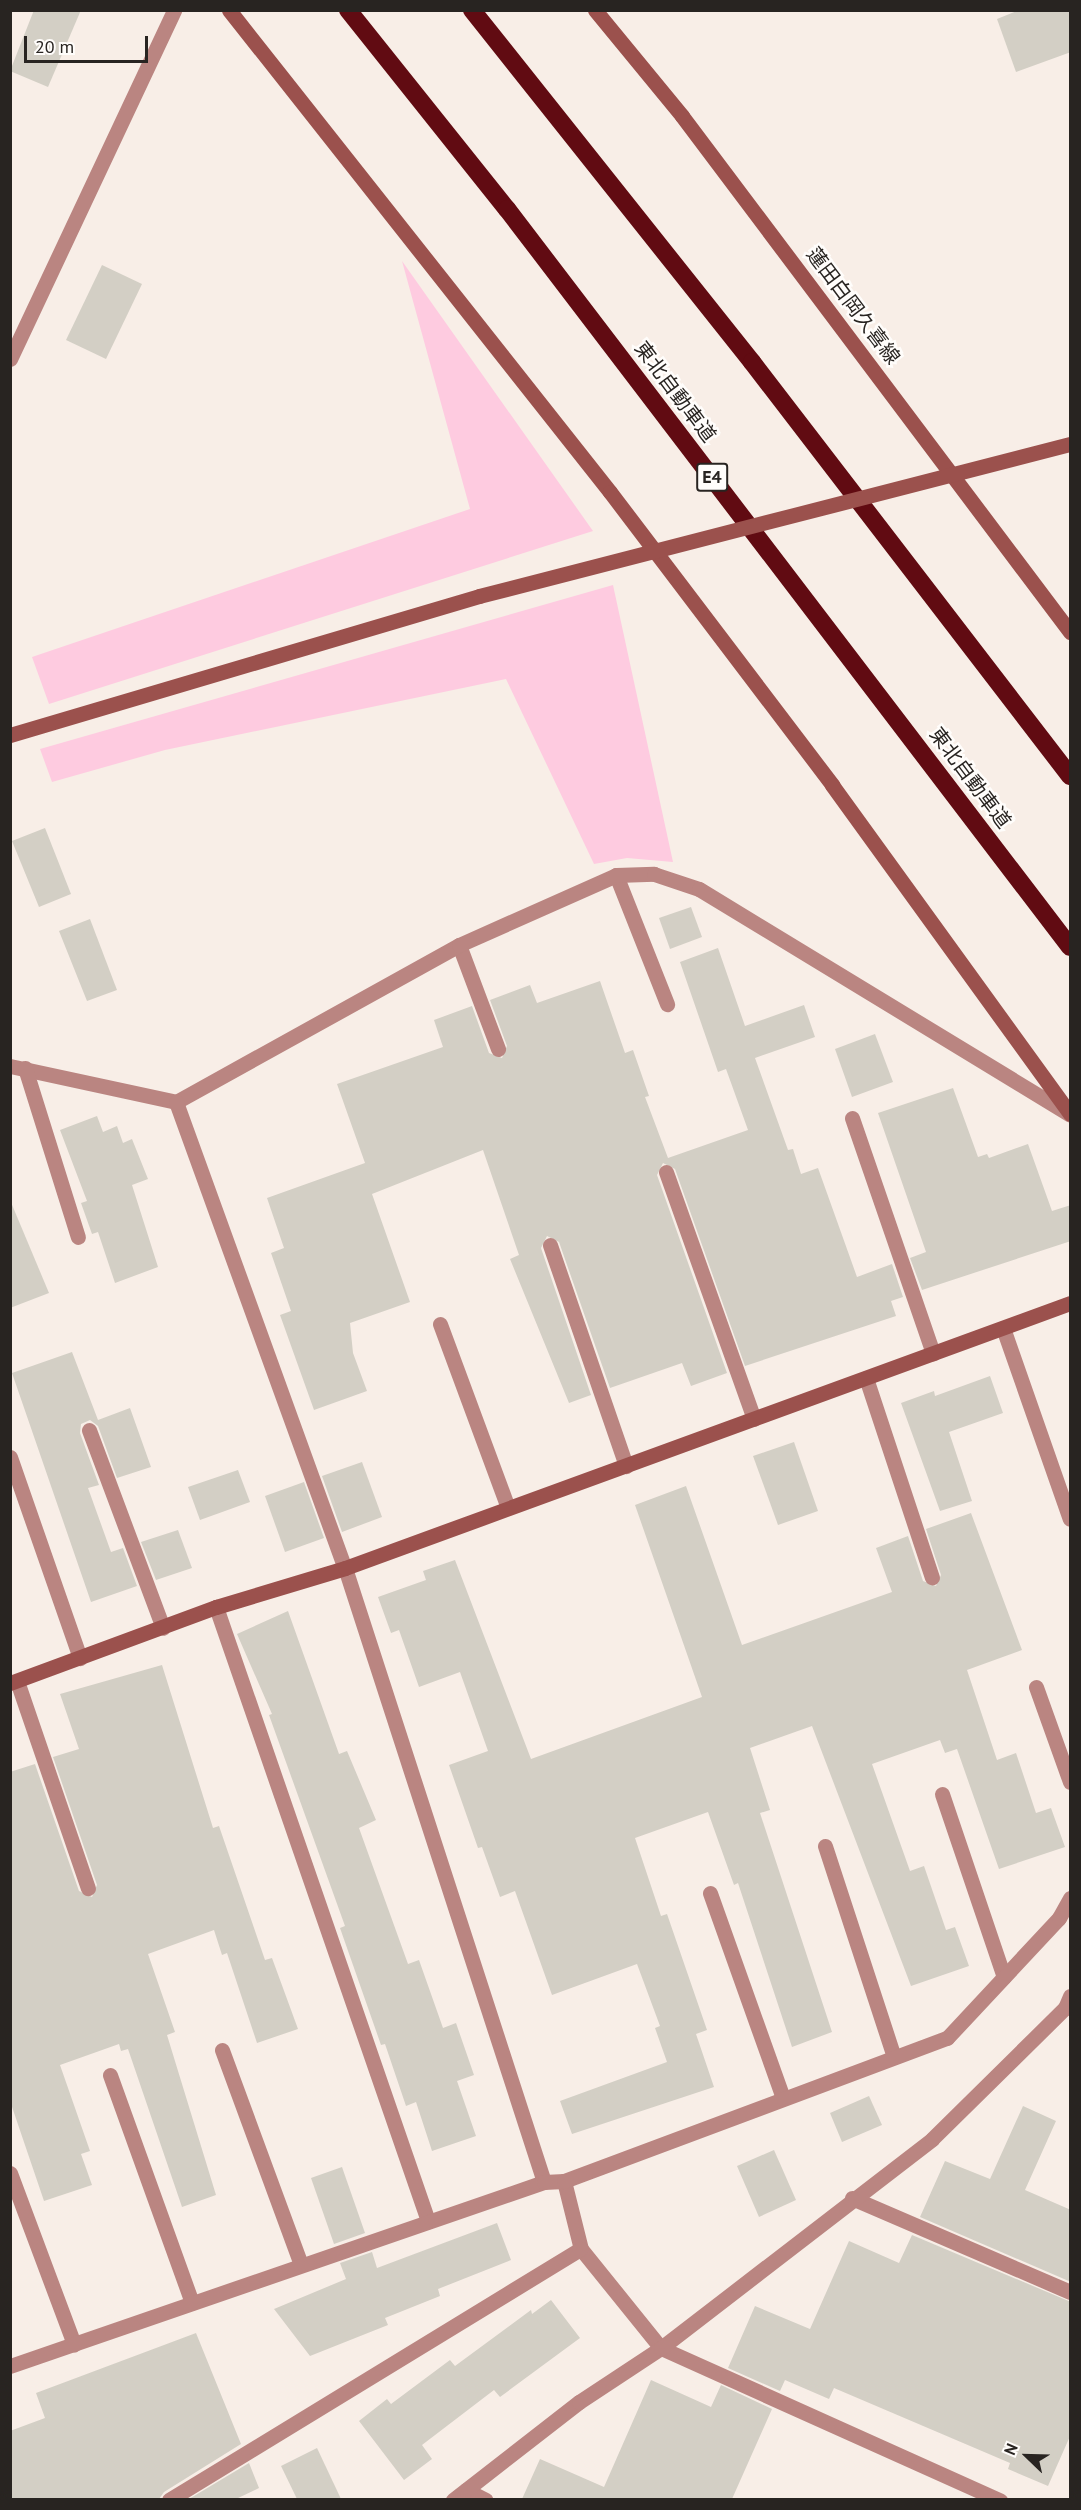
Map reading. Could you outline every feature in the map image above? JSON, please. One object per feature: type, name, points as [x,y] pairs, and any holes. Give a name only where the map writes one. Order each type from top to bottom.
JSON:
[{"type":"highway","name":"東北自動車道","points":[[348,10],[507,209],[1071,947]]},
{"type":"highway","points":[[472,10],[752,362],[1071,776]]},
{"type":"street","points":[[10,358],[174,10]]},
{"type":"street","points":[[230,10],[610,492],[832,785],[1071,1115]]},
{"type":"street","name":"蓮田白岡久喜線","points":[[596,10],[689,125],[1071,632]]},
{"type":"street","points":[[10,735],[479,596],[1071,444]]},
{"type":"street","points":[[18,1067],[176,1102],[459,945],[616,875],[654,874],[699,889],[1071,1115]]},
{"type":"street","points":[[616,875],[667,1004]]},
{"type":"street","points":[[459,945],[498,1049]]},
{"type":"street","points":[[18,1067],[78,1237]]},
{"type":"street","points":[[176,1102],[345,1568],[544,2181]]},
{"type":"street","points":[[852,1118],[933,1353]]},
{"type":"street","points":[[666,1172],[754,1419]]},
{"type":"street","points":[[550,1245],[626,1466]]},
{"type":"street","points":[[88,1888],[14,1682],[216,1607],[345,1568],[1071,1303]]},
{"type":"street","points":[[440,1324],[508,1508]]},
{"type":"street","points":[[1003,1328],[1071,1519]]},
{"type":"street","points":[[866,1378],[932,1577]]},
{"type":"street","points":[[89,1430],[163,1628]]},
{"type":"street","points":[[10,1457],[80,1658]]},
{"type":"street","points":[[216,1607],[428,2222]]},
{"type":"street","points":[[1036,1687],[1071,1782]]},
{"type":"street","points":[[942,1794],[1004,1977]]},
{"type":"street","points":[[825,1846],[894,2057]]},
{"type":"street","points":[[710,1893],[783,2098]]},
{"type":"street","points":[[10,2366],[544,2181],[564,2181],[947,2037],[1059,1918],[1071,1898]]},
{"type":"street","points":[[453,2499],[579,2402],[661,2348],[852,2198],[932,2139],[1065,2007],[1071,1996]]},
{"type":"street","points":[[222,2050],[302,2265]]},
{"type":"street","points":[[110,2075],[192,2303]]},
{"type":"street","points":[[10,2173],[74,2344]]},
{"type":"street","points":[[564,2181],[581,2249],[661,2348],[1000,2499]]},
{"type":"street","points":[[852,2198],[1071,2292]]},
{"type":"street","points":[[169,2499],[581,2249]]},
{"type":"street","points":[[466,2490],[486,2499]]},
{"type":"shaded area","points":[[402,261],[593,531],[49,704],[32,657],[470,509]]},
{"type":"shaded area","points":[[613,585],[673,862],[627,858],[594,864],[506,679],[165,750],[52,782],[40,749]]},
{"type":"building","points":[[34,10],[81,10],[48,87],[10,71]]},
{"type":"building","points":[[1019,10],[1071,10],[1071,52],[1016,72],[997,19]]},
{"type":"building","points":[[102,265],[142,284],[106,359],[66,340]]},
{"type":"building","points":[[45,828],[71,894],[39,907],[12,841]]},
{"type":"building","points":[[691,907],[702,937],[670,949],[659,918]]},
{"type":"building","points":[[90,919],[117,990],[87,1001],[59,931]]},
{"type":"building","points":[[718,948],[745,1026],[804,1005],[815,1037],[755,1058],[788,1150],[793,1149],[801,1174],[818,1168],[857,1277],[892,1264],[903,1297],[891,1301],[896,1316],[745,1366],[675,1169],[663,1163],[657,1175],[727,1373],[691,1386],[682,1363],[610,1388],[559,1242],[547,1236],[541,1248],[591,1395],[569,1403],[510,1259],[519,1255],[483,1150],[372,1194],[410,1302],[350,1323],[353,1353],[367,1391],[314,1410],[280,1315],[291,1311],[271,1253],[284,1248],[267,1198],[365,1163],[337,1084],[443,1047],[434,1020],[472,1006],[489,1053],[502,1058],[507,1046],[490,1000],[530,985],[537,1003],[600,981],[625,1053],[633,1050],[649,1096],[645,1097],[668,1158],[748,1130],[726,1069],[718,1072],[680,962]]},
{"type":"building","points":[[875,1034],[893,1082],[852,1097],[835,1049]]},
{"type":"building","points":[[953,1088],[978,1157],[987,1154],[989,1158],[1028,1144],[1052,1211],[1071,1205],[1071,1241],[922,1290],[910,1258],[926,1252],[878,1113]]},
{"type":"building","points":[[97,1116],[103,1132],[117,1126],[123,1143],[132,1139],[148,1179],[132,1185],[158,1267],[115,1283],[98,1232],[92,1234],[81,1203],[87,1201],[60,1130]]},
{"type":"building","points":[[10,1200],[49,1293],[10,1308]]},
{"type":"building","points":[[72,1352],[98,1420],[130,1408],[151,1467],[117,1478],[98,1426],[90,1420],[81,1424],[80,1433],[99,1485],[88,1488],[111,1552],[123,1548],[137,1586],[91,1602],[12,1373]]},
{"type":"building","points":[[990,1376],[1003,1413],[949,1432],[972,1501],[940,1511],[901,1403],[934,1391],[935,1396]]},
{"type":"building","points":[[794,1442],[818,1511],[778,1525],[753,1456]]},
{"type":"building","points":[[362,1462],[382,1517],[342,1532],[322,1476]]},
{"type":"building","points":[[238,1470],[250,1502],[200,1520],[188,1487]]},
{"type":"building","points":[[304,1482],[324,1538],[285,1552],[265,1496]]},
{"type":"building","points":[[686,1486],[742,1645],[892,1592],[876,1548],[908,1536],[923,1581],[936,1586],[941,1575],[926,1529],[971,1513],[1022,1650],[967,1670],[997,1760],[1016,1753],[1036,1813],[1051,1808],[1065,1847],[999,1869],[957,1749],[945,1753],[940,1740],[872,1764],[910,1871],[924,1866],[946,1930],[955,1927],[969,1966],[911,1986],[812,1726],[750,1748],[770,1810],[760,1813],[832,2032],[792,2047],[738,1883],[734,1885],[708,1812],[635,1838],[661,1916],[667,1914],[707,2030],[696,2034],[714,2087],[572,2134],[560,2101],[667,2062],[655,2028],[660,2026],[637,1964],[552,1995],[515,1891],[500,1897],[482,1847],[478,1848],[449,1765],[488,1751],[460,1672],[419,1687],[399,1630],[391,1633],[378,1597],[426,1580],[423,1571],[455,1560],[531,1759],[702,1697],[635,1505]]},
{"type":"building","points":[[178,1530],[192,1568],[156,1580],[141,1542]]},
{"type":"building","points":[[288,1611],[339,1754],[347,1751],[376,1820],[359,1828],[408,1964],[419,1960],[443,2028],[456,2023],[474,2075],[457,2081],[476,2136],[432,2151],[416,2102],[406,2106],[385,2044],[381,2045],[340,1928],[345,1926],[269,1715],[272,1714],[237,1634]]},
{"type":"building","points":[[162,1665],[213,1828],[219,1826],[265,1960],[272,1958],[298,2029],[257,2043],[227,1953],[222,1955],[214,1930],[148,1954],[175,2032],[167,2035],[216,2195],[182,2207],[128,2049],[121,2051],[119,2044],[60,2065],[90,2151],[81,2154],[92,2185],[44,2201],[10,2101],[10,1772],[35,1764],[79,1891],[92,1897],[97,1885],[53,1757],[79,1749],[60,1694]]},
{"type":"building","points":[[869,2096],[882,2125],[842,2142],[830,2113]]},
{"type":"building","points":[[1023,2106],[1056,2121],[1025,2190],[1071,2210],[1071,2282],[920,2217],[945,2161],[990,2179]]},
{"type":"building","points":[[774,2150],[796,2200],[759,2217],[737,2166]]},
{"type":"building","points":[[342,2167],[365,2233],[334,2244],[311,2178]]},
{"type":"building","points":[[497,2223],[511,2260],[438,2289],[440,2296],[385,2318],[388,2325],[310,2356],[274,2309],[346,2279],[340,2263],[372,2252],[377,2268]]},
{"type":"building","points":[[912,2235],[1071,2302],[1071,2434],[1048,2486],[1008,2469],[1010,2463],[834,2388],[829,2399],[785,2380],[780,2391],[728,2368],[755,2306],[810,2329],[849,2241],[899,2263]]},
{"type":"building","points":[[551,2300],[580,2338],[500,2397],[494,2390],[422,2445],[432,2459],[404,2480],[359,2421],[387,2399],[391,2404],[450,2360],[455,2366],[531,2310],[532,2314]]},
{"type":"building","points":[[196,2333],[241,2444],[164,2492],[159,2499],[10,2499],[10,2431],[45,2418],[36,2393]]},
{"type":"building","points":[[651,2380],[711,2407],[721,2385],[772,2409],[732,2499],[522,2499],[540,2459],[604,2487]]},
{"type":"building","points":[[317,2448],[341,2499],[297,2499],[281,2466]]},
{"type":"building","points":[[249,2463],[259,2488],[236,2499],[189,2499]]}]
